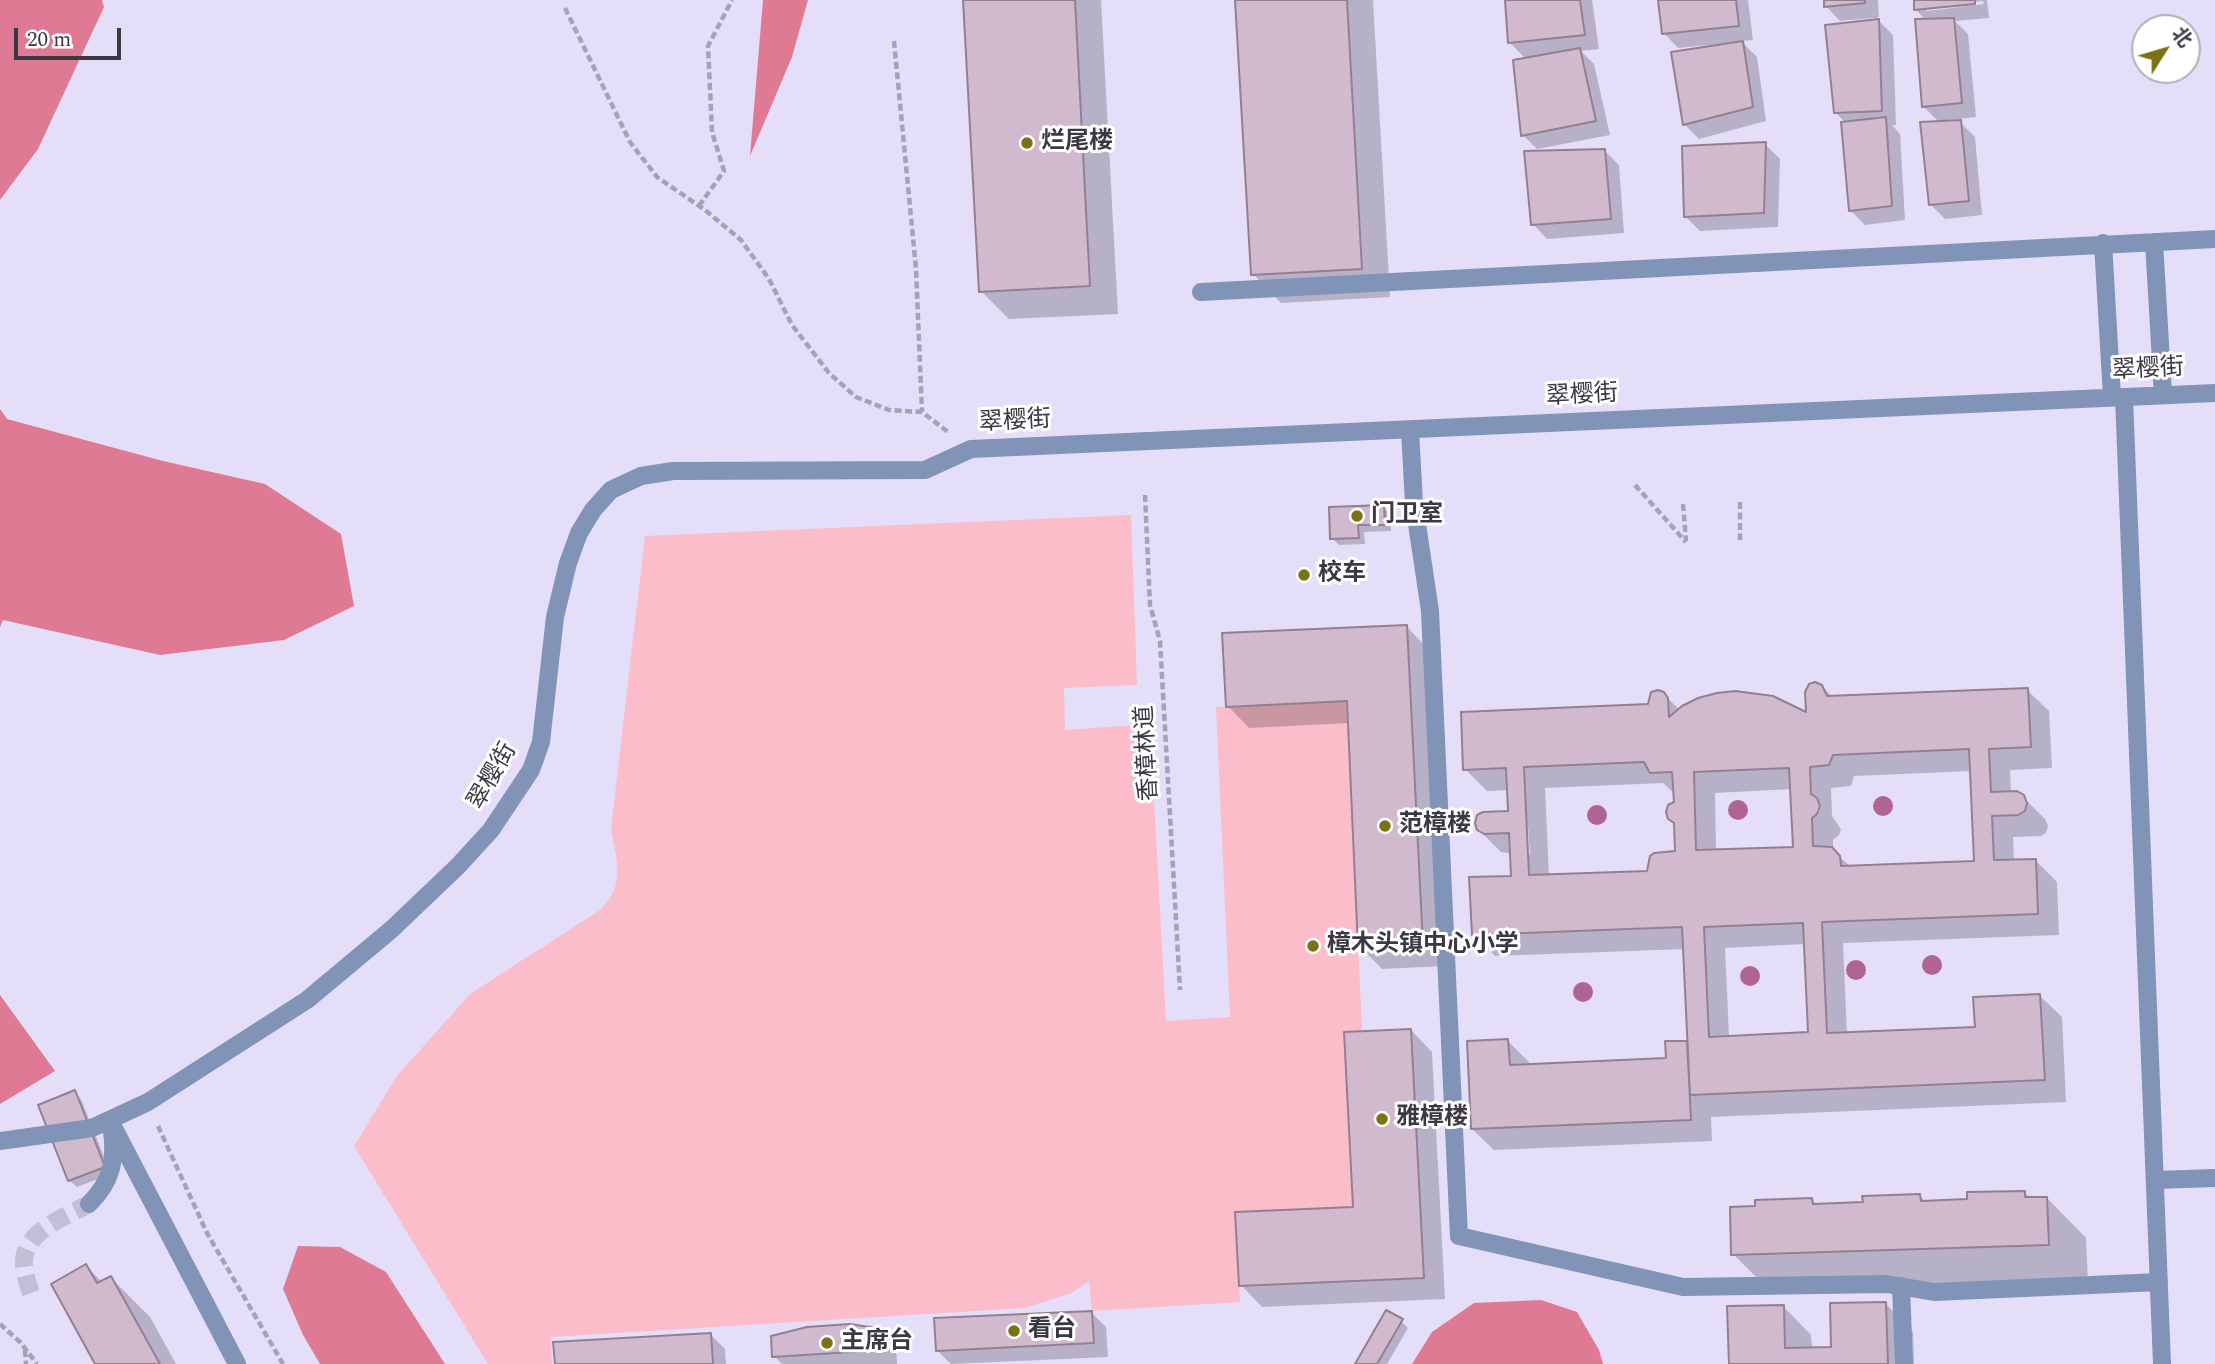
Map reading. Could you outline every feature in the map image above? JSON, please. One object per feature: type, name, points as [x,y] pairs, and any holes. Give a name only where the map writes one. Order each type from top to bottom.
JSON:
[{"type":"street","points":[[1200,292],[2215,239]]},
{"type":"street","points":[[2154,242],[2163,395]]},
{"type":"street","points":[[2104,243],[2118,397],[2162,1364]]},
{"type":"street","name":"翠樱街","points":[[0,1141],[92,1128],[148,1102],[307,1000],[348,967],[458,866],[491,830],[517,794],[538,751],[555,617],[568,563],[579,533],[593,510],[611,490],[641,476],[673,471],[925,470],[971,449],[2215,393]]},
{"type":"street","points":[[1410,430],[1414,504],[1430,611],[1459,1236],[1683,1287],[1887,1284],[1934,1292],[2159,1282]]},
{"type":"street","points":[[89,1204],[101,1191],[112,1171],[114,1145],[110,1121]]},
{"type":"street","points":[[110,1121],[237,1364]]},
{"type":"street","points":[[2155,1180],[2215,1178]]},
{"type":"street","points":[[1901,1286],[1904,1364]]},
{"type":"path","points":[[699,206],[724,171],[712,132],[708,46],[732,0]]},
{"type":"path","points":[[565,8],[630,142],[657,177],[741,240],[769,279],[792,325],[829,373],[856,397],[889,410],[922,412],[971,449]]},
{"type":"path","points":[[894,41],[916,269],[922,412]]},
{"type":"path","points":[[1634,485],[1686,542],[1683,504]]},
{"type":"path","name":"香樟林道","points":[[1145,495],[1150,606],[1160,641],[1180,990]]},
{"type":"path","points":[[1740,502],[1740,540]]},
{"type":"path","points":[[148,1102],[207,1233],[283,1364]]},
{"type":"path","points":[[0,1325],[37,1364]]},
{"type":"path","points":[[25,1349],[26,1364]]},
{"type":"shaded area","points":[[0,0],[102,0],[104,7],[38,149],[0,200]]},
{"type":"shaded area","points":[[763,0],[808,0],[792,57],[750,156]]},
{"type":"shaded area","points":[[0,409],[7,419],[163,461],[265,484],[341,534],[354,606],[284,640],[160,655],[3,620],[0,627]]},
{"type":"shaded area","points":[[1131,515],[1137,685],[1064,688],[1065,730],[1136,725],[1137,745],[1151,744],[1166,1021],[1230,1017],[1216,707],[1347,701],[1362,1031],[1344,1032],[1353,1207],[1236,1212],[1240,1302],[1092,1311],[1089,1281],[1072,1293],[1025,1308],[551,1337],[552,1364],[488,1364],[354,1146],[397,1076],[470,994],[600,910],[614,891],[618,872],[611,828],[645,536]]},
{"type":"shaded area","points":[[0,995],[55,1071],[0,1104]]},
{"type":"shaded area","points":[[298,1246],[340,1247],[386,1272],[445,1364],[320,1364],[303,1335],[283,1289]]},
{"type":"shaded area","points":[[1541,1300],[1577,1312],[1599,1350],[1603,1364],[1412,1364],[1432,1332],[1474,1303]]},
{"type":"building","name":"烂尾楼","points":[[963,0],[1075,0],[1090,286],[979,292]]},
{"type":"building","points":[[1235,0],[1347,0],[1362,269],[1251,275]]},
{"type":"building","points":[[1505,0],[1580,0],[1585,35],[1508,43]]},
{"type":"building","points":[[1658,0],[1736,0],[1739,26],[1662,34]]},
{"type":"building","points":[[1824,0],[1865,0],[1865,3],[1824,7]]},
{"type":"building","points":[[1914,0],[1975,0],[1975,4],[1914,10]]},
{"type":"building","points":[[1954,18],[1962,103],[1922,107],[1915,19]]},
{"type":"building","points":[[1879,19],[1882,111],[1834,113],[1825,25]]},
{"type":"building","points":[[1743,41],[1753,107],[1683,125],[1671,52]]},
{"type":"building","points":[[1580,48],[1596,121],[1521,136],[1513,60]]},
{"type":"building","points":[[1886,117],[1892,206],[1849,211],[1841,122]]},
{"type":"building","points":[[1961,120],[1969,201],[1929,205],[1920,122]]},
{"type":"building","points":[[1766,142],[1764,213],[1684,217],[1682,146]]},
{"type":"building","points":[[1605,149],[1611,219],[1531,225],[1524,151]]},
{"type":"building","name":"门卫室","points":[[1384,505],[1385,525],[1358,525],[1359,538],[1330,539],[1329,507]]},
{"type":"building","name":"范樟楼","points":[[1407,625],[1423,945],[1358,948],[1347,701],[1226,707],[1222,633]]},
{"type":"building","points":[[1815,682],[1822,685],[1827,696],[2028,688],[2031,747],[1989,749],[1991,792],[2017,791],[2024,795],[2027,803],[2025,811],[2018,815],[1992,816],[1994,860],[2036,859],[2038,914],[1822,922],[1827,1033],[1975,1027],[1973,997],[2040,994],[2045,1080],[1690,1095],[1682,927],[1472,935],[1469,877],[1511,876],[1509,833],[1484,834],[1477,830],[1475,823],[1477,815],[1483,812],[1508,811],[1506,768],[1463,770],[1461,712],[1648,704],[1651,692],[1658,690],[1664,692],[1668,698],[1669,717],[1698,698],[1735,691],[1773,696],[1806,712],[1805,692],[1809,684]],"holes":[[[1969,749],[1974,861],[1841,866],[1840,856],[1832,847],[1813,846],[1812,818],[1820,806],[1817,798],[1811,794],[1810,767],[1829,765],[1833,755]],[[1644,762],[1650,773],[1672,772],[1674,802],[1668,805],[1666,812],[1668,819],[1674,823],[1675,851],[1654,853],[1650,856],[1647,871],[1529,875],[1524,767]],[[1789,768],[1793,847],[1696,850],[1694,772]],[[1803,923],[1808,1032],[1709,1037],[1704,927]]]},
{"type":"building","name":"雅樟楼","points":[[1411,1029],[1424,1278],[1239,1286],[1235,1212],[1353,1207],[1344,1032]]},
{"type":"building","points":[[1508,1039],[1510,1065],[1666,1058],[1665,1041],[1687,1041],[1691,1120],[1471,1129],[1467,1041]]},
{"type":"building","points":[[75,1090],[105,1167],[68,1181],[38,1105]]},
{"type":"building","points":[[2025,1191],[2025,1197],[2047,1197],[2049,1245],[1731,1255],[1730,1207],[1755,1206],[1755,1200],[1812,1198],[1813,1204],[1863,1202],[1862,1196],[1920,1194],[1921,1201],[1967,1199],[1967,1192]]},
{"type":"building","points":[[86,1264],[97,1283],[111,1276],[160,1364],[95,1364],[51,1284]]},
{"type":"building","points":[[1886,1302],[1888,1364],[1729,1364],[1727,1306],[1784,1305],[1785,1348],[1831,1347],[1830,1303]]},
{"type":"building","points":[[1386,1310],[1403,1319],[1377,1364],[1355,1364]]},
{"type":"building","name":"看台","points":[[1092,1311],[1094,1343],[936,1351],[934,1318]]},
{"type":"building","name":"主席台","points":[[850,1324],[882,1329],[884,1350],[772,1357],[771,1336],[807,1327]]},
{"type":"building","points":[[711,1333],[713,1364],[555,1364],[553,1342]]},
{"type":"tunnel","points":[[31,1293],[24,1266],[25,1254],[30,1244],[46,1227],[89,1204]]},
{"type":"place","name":"烂尾楼","points":[[1027,143]]},
{"type":"place","name":"门卫室","points":[[1357,516]]},
{"type":"place","name":"校车","points":[[1304,575]]},
{"type":"place","name":"范樟楼","points":[[1385,826]]},
{"type":"place","name":"樟木头镇中心小学","points":[[1313,946]]},
{"type":"place","name":"雅樟楼","points":[[1382,1119]]},
{"type":"place","name":"看台","points":[[1014,1331]]},
{"type":"place","name":"主席台","points":[[827,1343]]}]
